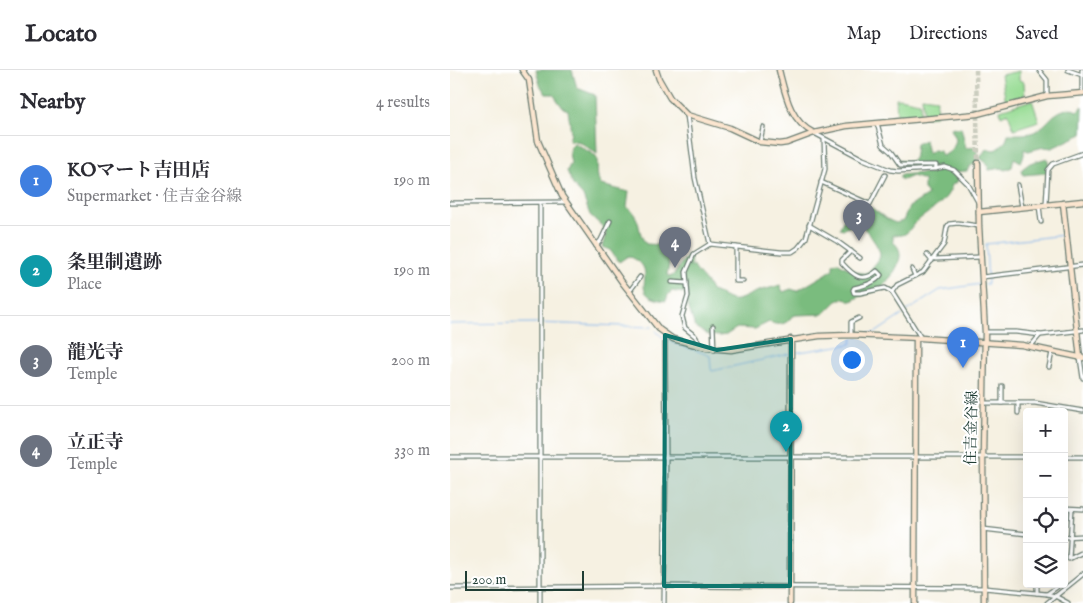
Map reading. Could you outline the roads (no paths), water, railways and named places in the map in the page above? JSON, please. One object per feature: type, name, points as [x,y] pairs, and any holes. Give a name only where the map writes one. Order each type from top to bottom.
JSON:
[{"type":"street","points":[[522,70],[529,80],[538,141],[566,202],[629,292],[665,337],[714,350],[731,350],[819,336],[853,335],[918,338],[1022,345],[1082,358]]},
{"type":"street","points":[[656,70],[670,98],[687,115],[730,128],[760,142],[780,144],[814,133],[846,126],[977,114],[1047,96],[1082,93],[1082,70]]},
{"type":"street","points":[[779,70],[793,114],[805,129],[863,159],[890,170],[936,169],[945,167],[954,170],[968,184],[979,205]]},
{"type":"street","points":[[1040,70],[1046,80],[1047,96]]},
{"type":"street","points":[[1068,70],[1082,75]]},
{"type":"street","points":[[687,115],[695,178],[710,244]]},
{"type":"street","points":[[877,123],[883,145],[891,152],[900,165],[936,165],[936,169]]},
{"type":"street","points":[[760,142],[763,127]]},
{"type":"street","points":[[696,346],[698,341],[685,328],[682,316],[688,296],[686,272],[694,254],[710,244],[792,252],[802,244],[825,170],[824,139]]},
{"type":"street","points":[[1046,204],[1050,167],[1053,164],[1083,153]]},
{"type":"street","name":"住吉金谷線","points":[[978,163],[980,257],[984,280],[982,456],[984,603]]},
{"type":"street","points":[[821,182],[870,204],[885,175]]},
{"type":"street","points":[[1018,185],[1022,207]]},
{"type":"street","points":[[979,212],[1083,201]]},
{"type":"street","points":[[450,203],[566,202]]},
{"type":"street","points":[[540,203],[540,603]]},
{"type":"street","points":[[1063,203],[1083,378]]},
{"type":"street","points":[[1039,205],[1041,222]]},
{"type":"street","points":[[596,246],[601,240],[610,220]]},
{"type":"street","points":[[892,292],[897,284],[923,272],[944,244],[949,224],[958,223],[979,226]]},
{"type":"street","points":[[809,225],[860,258]]},
{"type":"street","points":[[736,247],[736,281],[743,281]]},
{"type":"street","points":[[851,251],[842,260],[842,263],[850,272],[861,278],[870,276],[877,271],[881,274],[872,282],[854,288],[852,290],[854,293],[885,288],[892,292],[918,338],[915,456],[915,603]]},
{"type":"street","points":[[928,255],[933,260],[980,257]]},
{"type":"street","points":[[984,280],[1083,265]]},
{"type":"street","points":[[850,272],[854,266]]},
{"type":"street","points":[[912,269],[915,276]]},
{"type":"street","points":[[629,292],[640,277]]},
{"type":"street","points":[[672,282],[687,283]]},
{"type":"street","points":[[853,335],[850,322],[859,318]]},
{"type":"street","points":[[712,326],[714,350]]},
{"type":"street","points":[[984,332],[1040,334],[1083,330]]},
{"type":"street","points":[[1030,347],[1040,334]]},
{"type":"street","points":[[664,603],[665,337]]},
{"type":"street","points":[[790,603],[791,340]]},
{"type":"street","points":[[1049,367],[1052,352]]},
{"type":"street","points":[[1002,386],[1002,403]]},
{"type":"street","points":[[984,403],[1035,403],[1083,411]]},
{"type":"street","points":[[1018,403],[1018,413]]},
{"type":"street","points":[[450,457],[1023,457]]},
{"type":"street","points":[[1068,457],[1083,457]]},
{"type":"street","points":[[1068,508],[1083,509]]},
{"type":"street","points":[[1072,509],[1069,559],[1083,552]]},
{"type":"street","points":[[983,529],[1023,534]]},
{"type":"street","points":[[1070,538],[1083,536]]},
{"type":"street","points":[[1047,603],[1083,574]]},
{"type":"street","points":[[450,588],[664,586],[984,588],[1047,594],[1068,603]]},
{"type":"street","points":[[1037,588],[1037,593]]},
{"type":"street","points":[[1047,594],[1056,588]]},
{"type":"waterway","points":[[985,284],[988,284],[986,244],[1064,235]]},
{"type":"waterway","points":[[907,311],[940,290],[981,284]]},
{"type":"waterway","points":[[854,334],[875,333],[902,315]]},
{"type":"waterway","points":[[450,324],[535,323],[652,327]]},
{"type":"waterway","points":[[656,331],[674,344],[710,356],[712,371],[789,354]]},
{"type":"waterway","points":[[793,353],[851,344],[853,338]]},
{"type":"tunnel","points":[[976,70],[978,163]]},
{"type":"place","name":"龍光寺","points":[[859,241]]},
{"type":"place","name":"立正寺","points":[[675,268]]},
{"type":"place","name":"KOマート吉田店","points":[[963,368]]},
{"type":"place","name":"条里制遺跡","points":[[786,452]]}]
